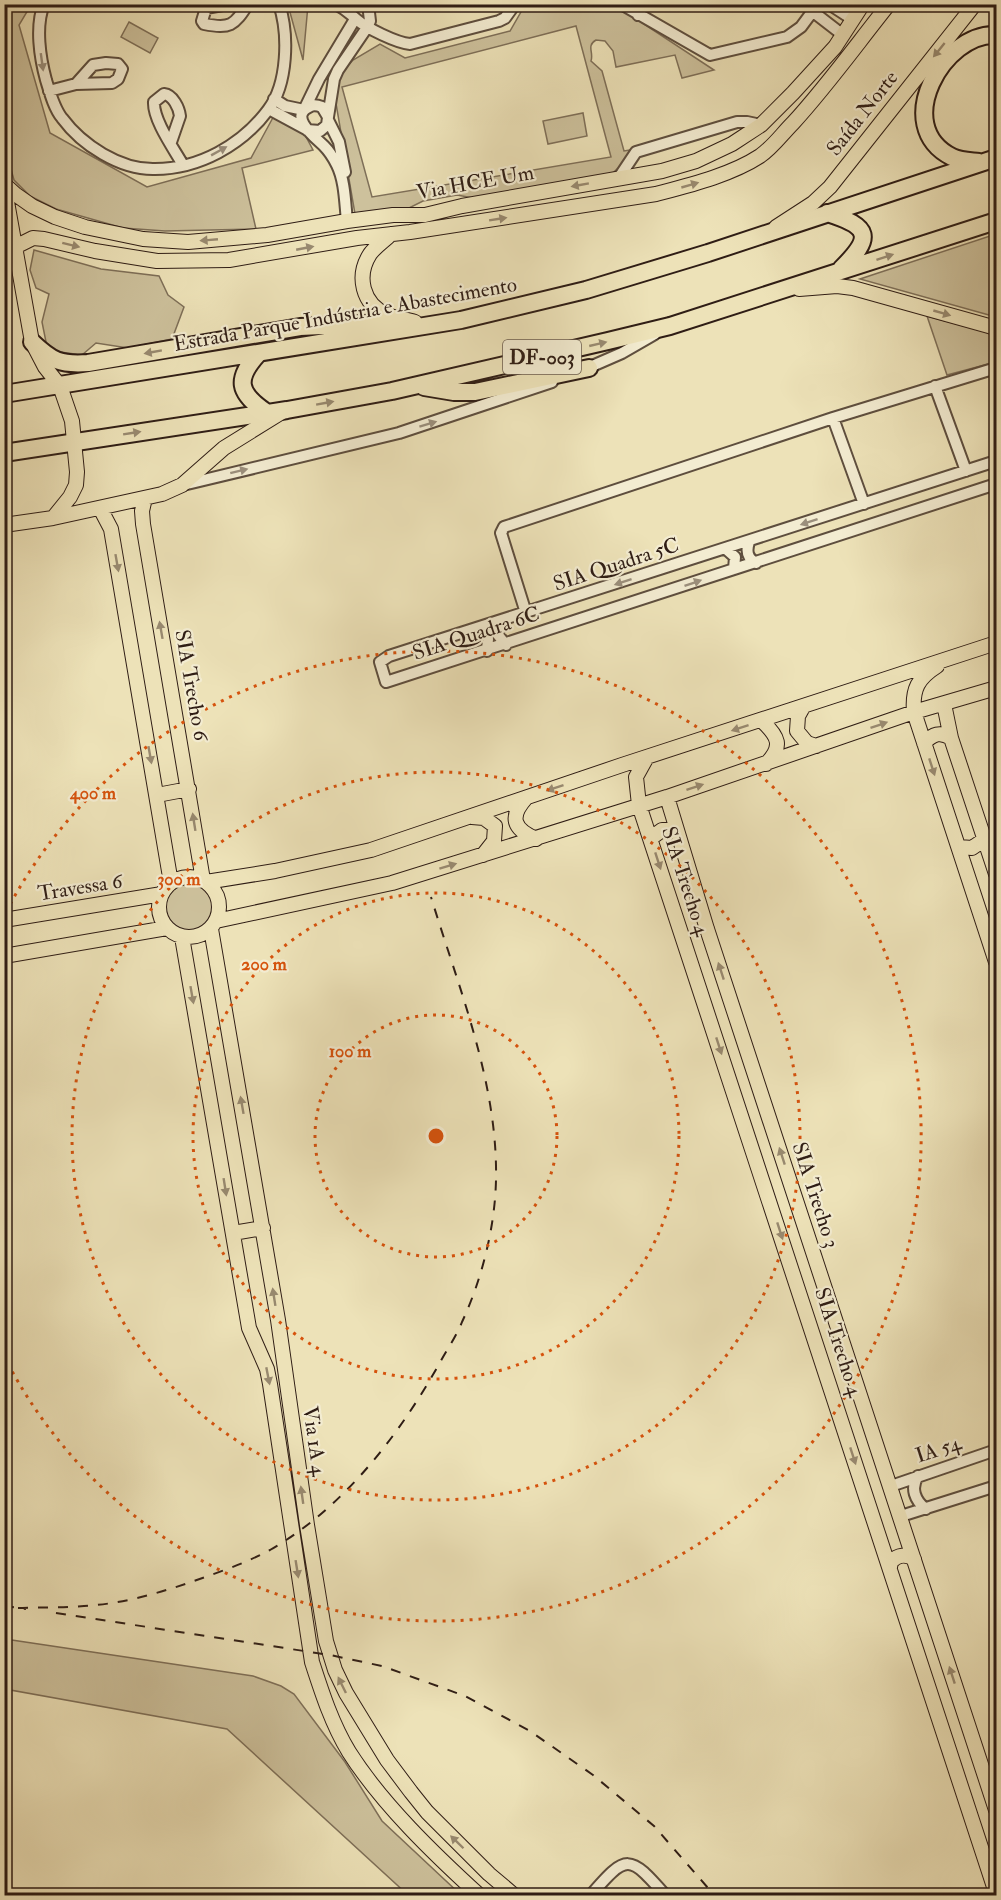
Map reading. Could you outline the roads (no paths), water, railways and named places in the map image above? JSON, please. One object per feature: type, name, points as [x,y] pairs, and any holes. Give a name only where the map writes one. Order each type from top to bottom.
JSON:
[{"type":"highway","points":[[990,160],[958,159],[939,147],[932,140],[924,124],[923,109],[930,87],[945,63],[957,50],[973,39],[996,35]]},
{"type":"highway","name":"Estrada Parque Indústria e Abastecimento","points":[[4,394],[461,320],[586,290],[990,160]]},
{"type":"highway","points":[[827,213],[850,220],[858,226],[862,235],[863,242],[856,254],[838,272]]},
{"type":"highway","name":"DF-003","points":[[4,453],[287,410],[414,386],[670,326],[996,221]]},
{"type":"highway","points":[[32,342],[46,357],[69,364],[88,363],[300,327],[461,320]]},
{"type":"highway","points":[[258,354],[244,372],[242,384],[253,403],[266,412]]},
{"type":"highway","points":[[414,386],[454,392],[475,392],[589,368]]},
{"type":"main road","name":"Via HCE Um","points":[[4,185],[32,206],[55,218],[143,239],[188,242],[267,235],[393,215],[425,215],[462,206],[662,171],[696,161],[732,144],[761,125],[835,47],[863,4]]},
{"type":"main road","points":[[15,247],[33,238],[44,238],[95,251],[157,261],[207,262],[264,256],[357,238],[459,225],[656,194],[694,184],[760,156],[810,105],[889,4]]},
{"type":"main road","name":"Saída Norte","points":[[768,232],[813,202],[830,187],[975,4]]},
{"type":"main road","points":[[813,70],[809,84],[820,92]]},
{"type":"main road","points":[[793,93],[802,97],[810,105]]},
{"type":"main road","name":"Via HCE Um","points":[[4,185],[32,342],[38,358],[60,386]]},
{"type":"main road","points":[[459,225],[454,220],[454,213],[462,206]]},
{"type":"main road","points":[[393,215],[398,225],[371,252],[364,265],[363,289],[375,308],[386,314],[415,322]]},
{"type":"main road","points":[[264,256],[258,244],[267,235]]},
{"type":"main road","points":[[207,262],[243,252],[244,244],[241,238]]},
{"type":"main road","points":[[4,270],[18,264]]},
{"type":"main road","points":[[782,290],[837,286],[853,288],[995,329]]},
{"type":"main road","points":[[53,518],[70,497],[76,485],[74,442],[67,403],[60,386]]},
{"type":"main road","points":[[4,525],[53,518],[145,498],[182,485],[232,442],[287,410]]},
{"type":"main road","name":"SIA Trecho 6","points":[[145,498],[142,511],[143,524],[204,881]]},
{"type":"main road","points":[[100,508],[111,529],[171,883]]},
{"type":"main road","points":[[996,643],[371,850],[275,871],[204,881],[186,877],[171,883],[162,894],[159,912],[167,928],[182,937],[192,938],[202,935],[214,925],[392,883],[481,856],[667,797],[914,712],[996,688]]},
{"type":"main road","points":[[951,657],[918,681],[914,690],[914,712],[996,962]]},
{"type":"main road","points":[[944,704],[951,738],[996,874]]},
{"type":"main road","points":[[803,707],[798,716],[797,731],[807,743],[816,746]]},
{"type":"main road","points":[[762,721],[775,735],[777,743],[777,750],[766,764]]},
{"type":"main road","points":[[924,743],[936,734],[944,734],[951,738]]},
{"type":"main road","name":"SIA Trecho 4","points":[[647,757],[636,777],[639,805],[804,1302],[996,1893]]},
{"type":"main road","points":[[157,795],[189,789]]},
{"type":"main road","name":"SIA Trecho 3","points":[[667,797],[707,929],[996,1810]]},
{"type":"main road","points":[[526,798],[516,812],[516,824],[520,830],[536,838]]},
{"type":"main road","points":[[469,817],[484,818],[495,826],[494,841],[481,856]]},
{"type":"main road","points":[[651,838],[662,830],[676,830]]},
{"type":"main road","points":[[958,847],[972,848],[985,839]]},
{"type":"main road","points":[[204,881],[214,890],[219,900],[220,911],[214,925]]},
{"type":"main road","name":"Travessa 6","points":[[4,920],[162,894]]},
{"type":"main road","name":"Via 1A 4","points":[[214,925],[326,1641],[335,1670],[346,1693],[387,1760],[441,1827],[515,1896]]},
{"type":"main road","points":[[4,956],[167,928]]},
{"type":"main road","points":[[681,934],[694,936],[707,929]]},
{"type":"main road","name":"Via 1A 4","points":[[182,937],[249,1328],[267,1368],[312,1662],[325,1701],[349,1752],[386,1800],[477,1893]]},
{"type":"main road","points":[[233,1233],[263,1228]]},
{"type":"main road","points":[[796,1279],[809,1281],[820,1272]]},
{"type":"main road","points":[[804,1302],[813,1294],[827,1295]]},
{"type":"main road","points":[[846,1434],[873,1431]]},
{"type":"main road","points":[[890,1567],[891,1562],[899,1556],[904,1555],[914,1559]]},
{"type":"main road","points":[[940,1721],[948,1724],[954,1722],[964,1712]]},
{"type":"main road","points":[[948,1744],[956,1733],[967,1733],[973,1737]]},
{"type":"main road","points":[[964,1792],[990,1791]]},
{"type":"main road","points":[[457,1875],[470,1870],[474,1858]]},
{"type":"main road","points":[[477,1893],[477,1881],[489,1874]]},
{"type":"street","points":[[44,4],[40,14],[40,48],[43,70],[49,91],[61,117],[78,136],[104,154],[131,165],[154,169],[202,161],[224,149],[245,135],[272,104],[285,57],[285,33],[279,4]]},
{"type":"street","points":[[228,4],[206,8],[202,21],[204,24],[231,25],[238,20],[248,4]]},
{"type":"street","points":[[336,4],[349,11],[355,19],[396,41],[410,44],[499,21],[505,18],[514,4]]},
{"type":"street","points":[[355,19],[304,110],[301,120],[307,129],[320,131],[324,128],[328,119],[334,79],[370,21],[368,4]]},
{"type":"street","points":[[621,4],[703,52],[716,55],[787,37],[801,27],[813,6],[843,35]]},
{"type":"street","points":[[638,15],[644,4]]},
{"type":"street","points":[[829,4],[852,19]]},
{"type":"street","points":[[338,48],[348,56]]},
{"type":"street","points":[[49,91],[76,84]]},
{"type":"street","points":[[272,104],[304,110],[311,106],[318,106],[325,110],[339,142],[351,220]]},
{"type":"street","points":[[272,104],[307,129],[326,148],[338,166],[351,220]]},
{"type":"street","points":[[618,179],[636,152],[737,122],[761,125]]},
{"type":"street","points":[[171,142],[183,165]]},
{"type":"street","points":[[182,485],[417,428],[589,368],[622,353],[670,326]]},
{"type":"street","points":[[526,613],[501,530],[504,527],[833,418],[996,368]]},
{"type":"street","points":[[935,386],[966,471]]},
{"type":"street","points":[[833,418],[864,504]]},
{"type":"street","name":"SIA Quadra 5C","points":[[386,682],[380,662],[389,656],[996,461]]},
{"type":"street","points":[[936,481],[944,493],[940,502]]},
{"type":"street","name":"SIA Quadra 6C","points":[[386,682],[506,645],[996,484]]},
{"type":"street","points":[[749,542],[748,555],[756,563]]},
{"type":"street","points":[[726,549],[735,557],[734,569]]},
{"type":"street","points":[[500,621],[498,635],[506,645]]},
{"type":"street","points":[[481,627],[488,639],[487,651]]},
{"type":"street","name":"IA 54","points":[[891,1486],[996,1450]]},
{"type":"street","points":[[918,1476],[915,1480],[915,1493],[917,1500],[926,1509]]},
{"type":"street","points":[[901,1516],[996,1486]]},
{"type":"street","points":[[590,1896],[615,1869],[626,1863],[632,1863],[640,1868],[666,1896]]},
{"type":"railway","points":[[18,1608],[98,1605],[138,1598],[211,1575],[270,1550],[321,1514],[366,1469],[405,1419],[438,1366],[460,1328],[481,1271],[493,1216],[496,1180],[495,1144],[484,1072],[431,897]]},
{"type":"railway","points":[[4,1606],[26,1609]]},
{"type":"railway","points":[[56,1613],[330,1655],[382,1666],[465,1696],[530,1731],[593,1775],[654,1826],[715,1896]]}]
